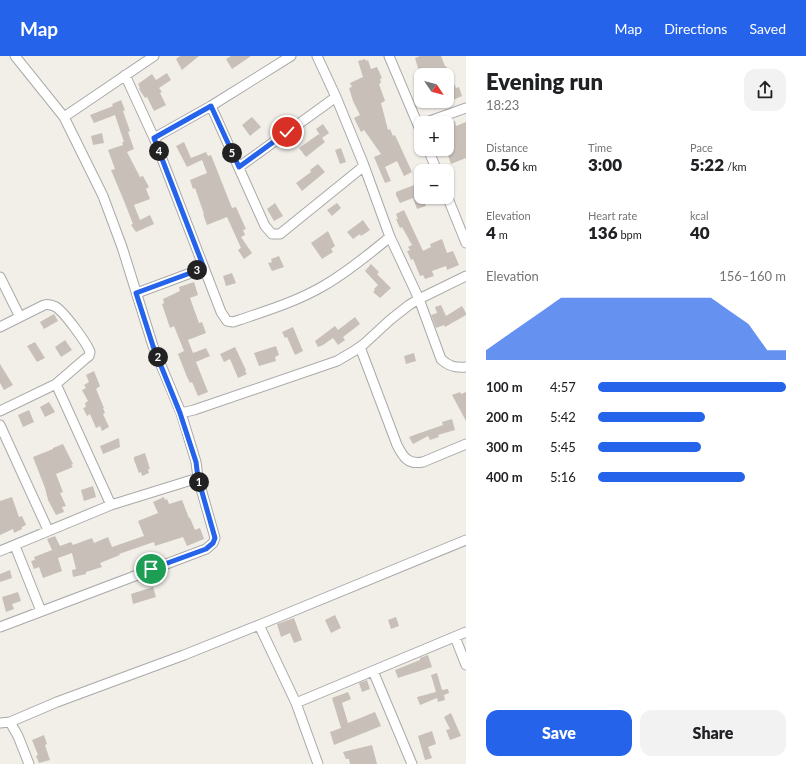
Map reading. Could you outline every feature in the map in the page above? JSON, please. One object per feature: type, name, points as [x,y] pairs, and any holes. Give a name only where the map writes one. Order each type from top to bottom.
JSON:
[{"type":"street","points":[[0,627],[206,549],[211,546],[215,538],[198,478],[196,462],[180,413],[153,346],[122,247],[103,196],[64,118],[15,56]]},
{"type":"street","points":[[64,118],[154,56]]},
{"type":"street","points":[[154,138],[211,106],[291,56]]},
{"type":"street","points":[[317,56],[336,97],[364,166],[390,238],[419,299],[440,359],[446,364],[454,367],[466,366]]},
{"type":"street","points":[[389,56],[416,116]]},
{"type":"street","points":[[125,75],[154,138],[221,312],[226,321],[233,322],[300,299],[326,285],[354,266],[390,238]]},
{"type":"street","points":[[239,167],[336,97]]},
{"type":"street","points":[[211,106],[265,226],[272,234],[280,234],[364,166]]},
{"type":"street","points":[[446,116],[466,108]]},
{"type":"street","points":[[450,204],[466,243]]},
{"type":"street","points":[[136,293],[204,268]]},
{"type":"street","points":[[180,413],[194,410],[337,360],[354,352],[409,305],[466,276]]},
{"type":"street","points":[[0,277],[20,317]]},
{"type":"street","points":[[0,327],[44,305],[49,304],[57,308],[62,313],[90,352],[89,356],[56,384],[0,411]]},
{"type":"street","points":[[360,347],[397,445],[407,460],[417,463],[423,462],[466,444]]},
{"type":"street","points":[[56,384],[111,505]]},
{"type":"street","points":[[0,425],[48,530]]},
{"type":"street","points":[[0,551],[111,505],[198,478]]},
{"type":"street","points":[[0,723],[10,722],[57,702],[184,655],[466,540]]},
{"type":"street","points":[[14,546],[41,611]]},
{"type":"street","points":[[259,625],[296,703],[318,764]]},
{"type":"street","points":[[296,703],[466,632]]},
{"type":"street","points":[[455,637],[466,665]]},
{"type":"street","points":[[373,671],[412,764]]},
{"type":"street","points":[[10,722],[18,736],[30,764]]},
{"type":"building","points":[[180,56],[199,56],[182,70],[176,59]]},
{"type":"building","points":[[231,56],[251,56],[232,69],[226,59]]},
{"type":"building","points":[[420,56],[441,56],[447,68],[418,68],[415,58]]},
{"type":"building","points":[[365,59],[366,61],[368,60],[371,69],[377,67],[382,78],[380,79],[381,83],[379,84],[385,101],[381,103],[388,130],[390,129],[393,136],[395,135],[412,172],[404,176],[397,161],[385,167],[391,181],[385,183],[374,157],[381,154],[364,130],[361,132],[354,118],[360,115],[353,101],[349,88],[352,87],[350,83],[363,77],[358,61]]},
{"type":"building","points":[[167,73],[171,80],[159,88],[162,92],[160,93],[166,105],[154,111],[147,97],[145,98],[139,89],[138,84],[152,74],[156,80]]},
{"type":"building","points":[[454,84],[456,88],[459,87],[462,96],[454,100]]},
{"type":"building","points":[[121,100],[130,131],[128,132],[134,149],[127,152],[140,177],[143,176],[149,187],[146,189],[150,199],[134,205],[140,220],[150,215],[154,224],[136,232],[131,225],[133,224],[111,170],[115,169],[108,150],[123,145],[122,142],[124,142],[115,115],[94,123],[90,115],[113,106],[112,104]]},
{"type":"building","points":[[252,117],[261,127],[250,136],[242,125]]},
{"type":"building","points":[[454,121],[456,126],[466,122],[466,158],[451,164],[448,156],[454,156]]},
{"type":"building","points":[[323,124],[329,133],[322,138],[316,129]]},
{"type":"building","points":[[102,133],[104,143],[93,145],[91,136]]},
{"type":"building","points":[[319,134],[325,142],[306,157],[299,148]]},
{"type":"building","points":[[184,142],[191,158],[206,152],[208,156],[211,155],[232,208],[236,207],[246,229],[243,230],[245,235],[241,237],[252,253],[244,259],[238,250],[241,248],[227,217],[207,225],[195,188],[193,189],[190,180],[207,173],[202,160],[187,167],[176,146]]},
{"type":"building","points":[[341,148],[346,162],[340,164],[335,150]]},
{"type":"building","points":[[318,164],[325,172],[302,191],[296,183],[311,172],[310,170]]},
{"type":"building","points":[[414,185],[414,201],[413,198],[400,203],[396,192]]},
{"type":"building","points":[[275,203],[283,216],[274,221],[267,209]]},
{"type":"building","points":[[337,203],[341,208],[332,216],[327,210]]},
{"type":"building","points":[[415,204],[425,204],[426,206],[417,209]]},
{"type":"building","points":[[404,210],[423,251],[431,247],[430,244],[442,239],[447,253],[453,251],[459,265],[447,270],[446,266],[432,271],[434,276],[425,279],[423,275],[420,276],[413,259],[411,260],[407,251],[410,250],[408,247],[412,245],[402,227],[400,228],[396,219],[398,219],[396,214]]},
{"type":"building","points":[[363,220],[370,230],[353,239],[347,232]]},
{"type":"building","points":[[328,231],[335,246],[331,249],[333,252],[322,259],[311,243]]},
{"type":"building","points":[[279,256],[284,267],[272,271],[268,263],[272,262],[271,259]]},
{"type":"building","points":[[371,264],[379,272],[377,274],[391,288],[380,298],[373,292],[378,285],[365,271]]},
{"type":"building","points":[[232,273],[236,283],[226,286],[223,276]]},
{"type":"building","points":[[194,282],[198,295],[190,298],[199,323],[202,322],[206,333],[188,340],[193,353],[206,348],[210,356],[196,362],[208,392],[198,396],[192,382],[190,383],[187,377],[178,354],[184,351],[174,326],[170,328],[162,304],[164,303],[163,299],[180,291],[179,287]]},
{"type":"building","points":[[441,305],[446,316],[462,306],[466,315],[445,327],[444,325],[436,328],[431,315],[437,313],[435,307]]},
{"type":"building","points":[[54,314],[58,321],[44,329],[40,322]]},
{"type":"building","points":[[355,317],[360,324],[343,337],[345,340],[338,345],[333,338],[318,347],[315,341],[335,326],[338,330]]},
{"type":"building","points":[[293,327],[303,351],[295,355],[287,337],[285,338],[282,332]]},
{"type":"building","points":[[65,340],[72,350],[61,357],[55,347]]},
{"type":"building","points":[[35,342],[45,358],[37,362],[27,346]]},
{"type":"building","points":[[276,346],[279,355],[275,357],[276,361],[259,366],[254,353]]},
{"type":"building","points":[[235,347],[247,374],[238,378],[230,359],[224,362],[220,354]]},
{"type":"building","points":[[414,353],[416,361],[406,364],[404,356]]},
{"type":"building","points":[[0,364],[13,385],[4,390],[0,383]]},
{"type":"building","points":[[94,371],[100,386],[96,389],[104,408],[105,413],[103,414],[109,427],[102,431],[100,426],[96,428],[90,414],[87,416],[83,408],[86,407],[85,403],[88,401],[82,390],[86,388],[84,385],[89,382],[86,375]]},
{"type":"building","points":[[460,392],[461,394],[466,392],[466,421],[452,395]]},
{"type":"building","points":[[49,402],[55,412],[45,417],[40,407]]},
{"type":"building","points":[[29,410],[34,422],[23,427],[18,415]]},
{"type":"building","points":[[452,419],[455,430],[438,435],[439,437],[430,440],[428,436],[413,444],[409,437],[443,425],[442,422]]},
{"type":"building","points":[[119,438],[120,447],[103,454],[100,446]]},
{"type":"building","points":[[63,444],[73,467],[56,474],[63,492],[60,493],[66,506],[62,507],[64,512],[56,515],[48,500],[33,457]]},
{"type":"building","points":[[145,453],[150,469],[148,469],[149,473],[142,476],[141,472],[139,473],[134,457]]},
{"type":"building","points":[[93,486],[96,497],[84,501],[81,490]]},
{"type":"building","points":[[12,497],[19,517],[22,516],[26,525],[14,533],[13,529],[0,535],[0,501]]},
{"type":"building","points":[[164,497],[165,500],[167,499],[169,504],[182,500],[195,530],[200,528],[204,539],[187,546],[183,537],[155,546],[154,542],[119,554],[120,555],[100,563],[102,567],[86,572],[86,574],[73,577],[72,570],[76,569],[72,553],[58,558],[62,571],[43,578],[39,567],[34,569],[31,561],[35,560],[34,557],[52,550],[47,539],[55,536],[60,546],[71,542],[73,545],[92,538],[94,543],[108,537],[112,547],[144,536],[138,521],[158,513],[153,502]]},
{"type":"building","points":[[10,570],[12,578],[0,582],[0,574]]},
{"type":"building","points":[[153,587],[156,597],[133,604],[131,594]]},
{"type":"building","points":[[18,592],[21,601],[12,604],[14,609],[6,612],[2,597]]},
{"type":"building","points":[[335,615],[341,628],[331,633],[325,620]]},
{"type":"building","points":[[396,617],[399,626],[391,629],[388,620]]},
{"type":"building","points":[[294,618],[302,640],[294,643],[290,633],[281,637],[277,624]]},
{"type":"building","points":[[428,655],[432,667],[398,678],[395,670],[420,660],[420,658]]},
{"type":"building","points":[[437,673],[442,690],[448,689],[449,693],[444,695],[445,700],[438,702],[437,698],[420,705],[417,697],[436,692],[431,675]]},
{"type":"building","points":[[367,680],[370,689],[362,692],[359,683]]},
{"type":"building","points":[[348,692],[351,699],[342,703],[348,723],[375,712],[381,726],[334,745],[330,732],[341,728],[332,698]]},
{"type":"building","points":[[451,713],[461,736],[450,740],[446,730],[450,729],[444,717]]},
{"type":"building","points":[[432,731],[436,744],[428,747],[432,758],[425,760],[418,736]]},
{"type":"building","points":[[44,735],[47,744],[45,745],[50,760],[39,763],[36,756],[38,755],[32,740]]},
{"type":"building","points":[[372,745],[377,764],[350,764],[349,759],[346,759],[343,752]]},
{"type":"route","points":[[151,569],[206,549],[211,546],[215,538],[198,478],[196,462],[175,399],[153,346],[136,293],[204,268],[154,138],[211,106],[239,167],[287,132]]}]
